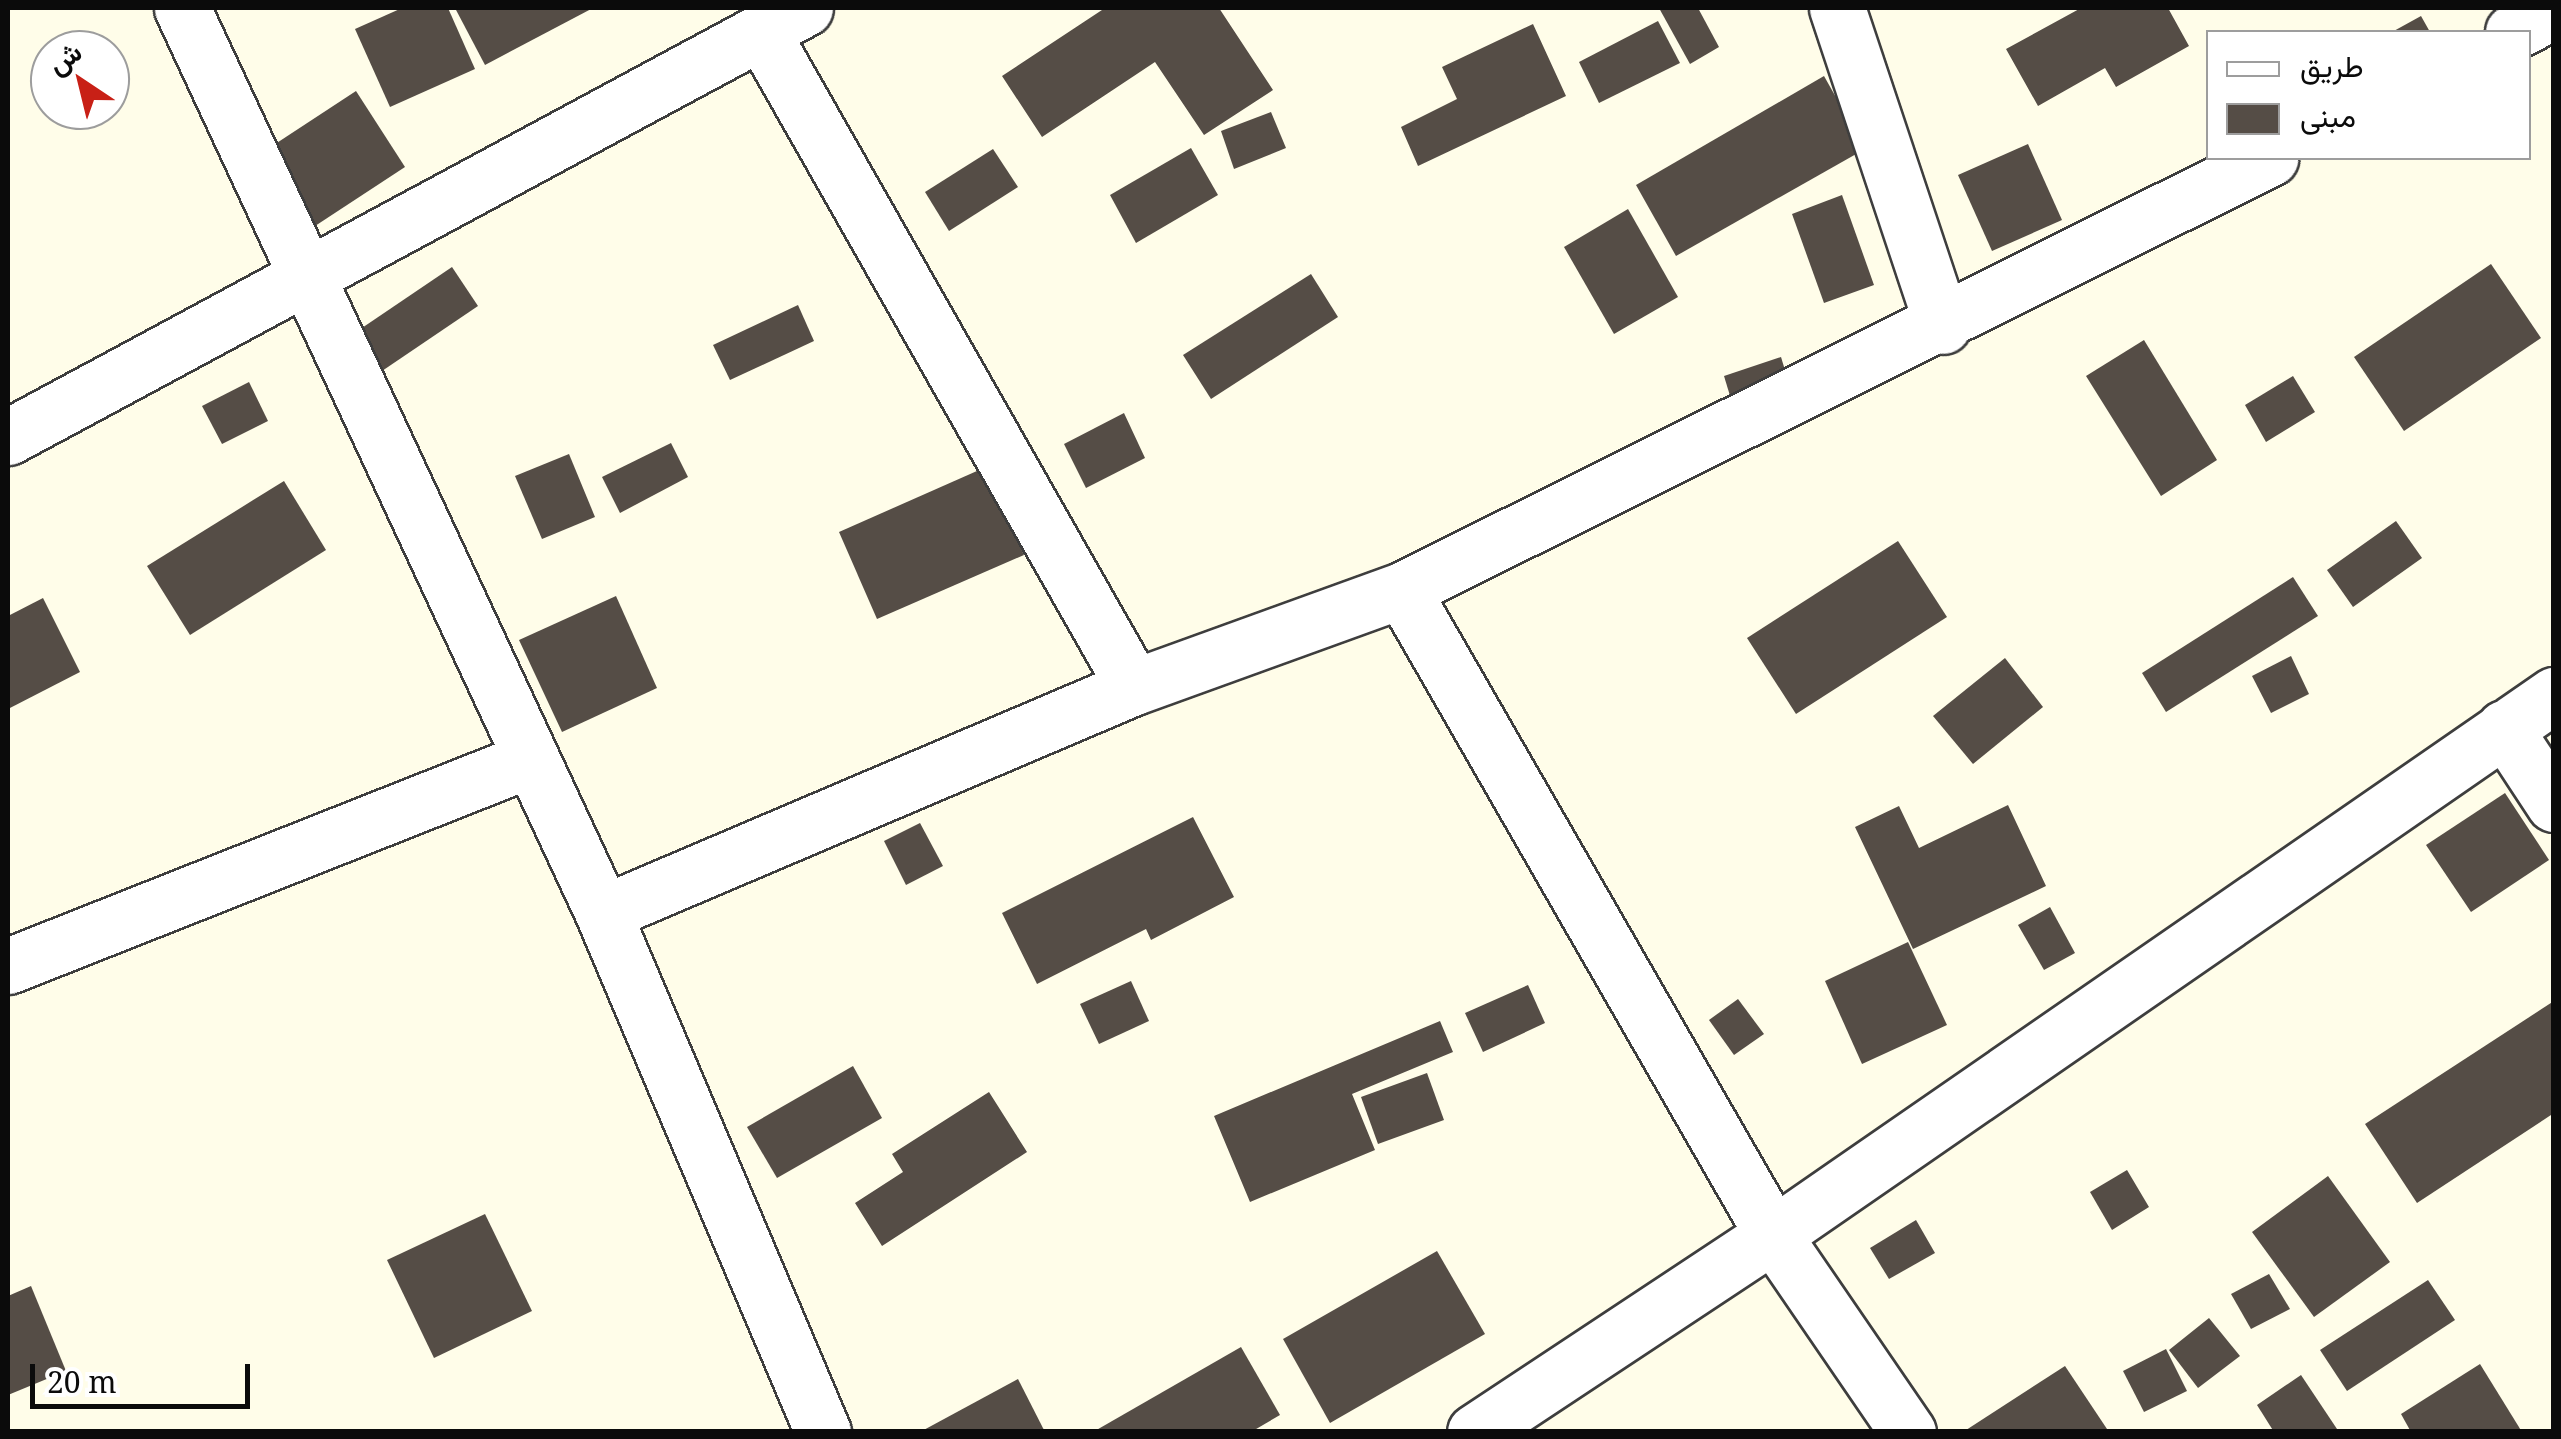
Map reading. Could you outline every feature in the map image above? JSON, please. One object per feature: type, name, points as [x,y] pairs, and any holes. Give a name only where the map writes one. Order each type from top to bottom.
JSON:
[{"type":"street","points":[[182,8],[603,912],[823,1432]]},
{"type":"street","points":[[1837,8],[1943,326]]},
{"type":"street","points":[[2516,30],[2554,12]]},
{"type":"street","points":[[8,437],[784,20],[1134,687]]},
{"type":"street","points":[[603,912],[1134,687],[1402,590],[1943,326],[2266,160]]},
{"type":"street","points":[[1402,590],[1773,1235],[1908,1432]]},
{"type":"street","points":[[1475,1432],[1773,1235],[2554,695]]},
{"type":"street","points":[[2504,728],[2554,804]]},
{"type":"street","points":[[8,966],[531,759]]},
{"type":"building","points":[[402,8],[448,8],[475,69],[390,107],[355,29]]},
{"type":"building","points":[[455,8],[593,8],[485,65]]},
{"type":"building","points":[[1105,8],[1219,8],[1273,90],[1204,135],[1155,62],[1042,137],[1002,76]]},
{"type":"building","points":[[1659,8],[1698,8],[1719,47],[1690,64]]},
{"type":"building","points":[[2081,8],[2168,8],[2189,46],[2116,87],[2105,68],[2038,106],[2006,49]]},
{"type":"building","points":[[2421,16],[2429,30],[2396,30]]},
{"type":"building","points":[[1658,21],[1680,63],[1599,103],[1579,62]]},
{"type":"building","points":[[1533,24],[1566,96],[1418,166],[1401,127],[1457,99],[1442,67]]},
{"type":"building","points":[[1824,76],[1865,149],[1676,256],[1636,185]]},
{"type":"building","points":[[356,91],[405,167],[312,228],[263,152]]},
{"type":"building","points":[[1271,112],[1286,148],[1234,169],[1221,131]]},
{"type":"building","points":[[2028,144],[2062,220],[1992,251],[1958,175]]},
{"type":"building","points":[[1191,148],[1218,195],[1136,243],[1110,195]]},
{"type":"building","points":[[993,149],[1018,187],[949,231],[925,192]]},
{"type":"building","points":[[1842,195],[1874,285],[1824,303],[1792,214]]},
{"type":"building","points":[[1628,209],[1678,297],[1614,334],[1564,247]]},
{"type":"building","points":[[2491,264],[2541,338],[2404,431],[2354,357]]},
{"type":"building","points":[[452,267],[478,306],[382,371],[356,332]]},
{"type":"building","points":[[1311,274],[1338,317],[1211,399],[1183,355]]},
{"type":"building","points":[[798,305],[814,341],[730,380],[713,345]]},
{"type":"building","points":[[2144,340],[2217,460],[2161,496],[2086,376]]},
{"type":"building","points":[[1781,357],[1791,390],[1734,409],[1724,376]]},
{"type":"building","points":[[2293,376],[2315,412],[2266,442],[2245,405]]},
{"type":"building","points":[[249,382],[268,421],[222,444],[202,406]]},
{"type":"building","points":[[1124,413],[1145,458],[1086,488],[1064,444]]},
{"type":"building","points":[[671,443],[688,477],[620,513],[602,477]]},
{"type":"building","points":[[569,454],[595,517],[542,539],[515,476]]},
{"type":"building","points":[[986,467],[1024,555],[877,619],[839,532]]},
{"type":"building","points":[[284,481],[326,550],[190,635],[147,566]]},
{"type":"building","points":[[2396,521],[2422,558],[2353,607],[2327,570]]},
{"type":"building","points":[[1898,541],[1947,617],[1796,714],[1747,638]]},
{"type":"building","points":[[2293,577],[2318,616],[2166,712],[2142,673]]},
{"type":"building","points":[[616,596],[657,688],[562,732],[519,640]]},
{"type":"building","points":[[43,598],[80,672],[8,709],[8,616]]},
{"type":"building","points":[[2291,656],[2309,694],[2271,713],[2252,676]]},
{"type":"building","points":[[2005,658],[2043,707],[1973,764],[1933,716]]},
{"type":"building","points":[[2505,793],[2549,860],[2471,912],[2426,845]]},
{"type":"building","points":[[2008,805],[2046,886],[1913,949],[1855,827],[1899,806],[1919,848]]},
{"type":"building","points":[[1193,817],[1234,897],[1151,940],[1146,929],[1037,984],[1002,913]]},
{"type":"building","points":[[920,823],[943,866],[906,885],[884,841]]},
{"type":"building","points":[[2050,907],[2075,953],[2044,970],[2018,925]]},
{"type":"building","points":[[1908,942],[1947,1025],[1862,1064],[1825,981]]},
{"type":"building","points":[[1131,981],[1149,1021],[1099,1044],[1080,1004]]},
{"type":"building","points":[[1528,985],[1545,1023],[1483,1052],[1465,1013]]},
{"type":"building","points":[[1738,999],[1764,1034],[1734,1055],[1709,1020]]},
{"type":"building","points":[[2554,1001],[2554,1113],[2417,1203],[2365,1124]]},
{"type":"building","points":[[1440,1021],[1453,1052],[1352,1094],[1375,1150],[1250,1202],[1214,1116]]},
{"type":"building","points":[[853,1066],[882,1118],[777,1178],[747,1127]]},
{"type":"building","points":[[1427,1073],[1444,1120],[1378,1144],[1361,1097]]},
{"type":"building","points":[[989,1092],[1027,1152],[882,1246],[855,1203],[903,1172],[892,1154]]},
{"type":"building","points":[[2127,1170],[2149,1207],[2112,1230],[2090,1192]]},
{"type":"building","points":[[2328,1176],[2390,1262],[2314,1317],[2252,1232]]},
{"type":"building","points":[[485,1214],[532,1311],[434,1358],[387,1260]]},
{"type":"building","points":[[1916,1220],[1935,1253],[1889,1279],[1870,1248]]},
{"type":"building","points":[[1437,1251],[1485,1334],[1330,1423],[1283,1339]]},
{"type":"building","points":[[2269,1274],[2290,1309],[2251,1329],[2231,1294]]},
{"type":"building","points":[[2428,1280],[2455,1320],[2347,1391],[2320,1350]]},
{"type":"building","points":[[31,1286],[66,1371],[8,1395],[8,1296]]},
{"type":"building","points":[[2209,1318],[2240,1356],[2198,1388],[2169,1350]]},
{"type":"building","points":[[1241,1347],[1280,1415],[1251,1432],[1093,1432]]},
{"type":"building","points":[[2166,1349],[2187,1391],[2144,1412],[2123,1371]]},
{"type":"building","points":[[2480,1364],[2522,1432],[2411,1432],[2401,1414]]},
{"type":"building","points":[[2065,1366],[2109,1432],[1963,1432]]},
{"type":"building","points":[[2301,1375],[2339,1432],[2274,1432],[2257,1405]]},
{"type":"building","points":[[1018,1379],[1045,1432],[920,1432]]}]
